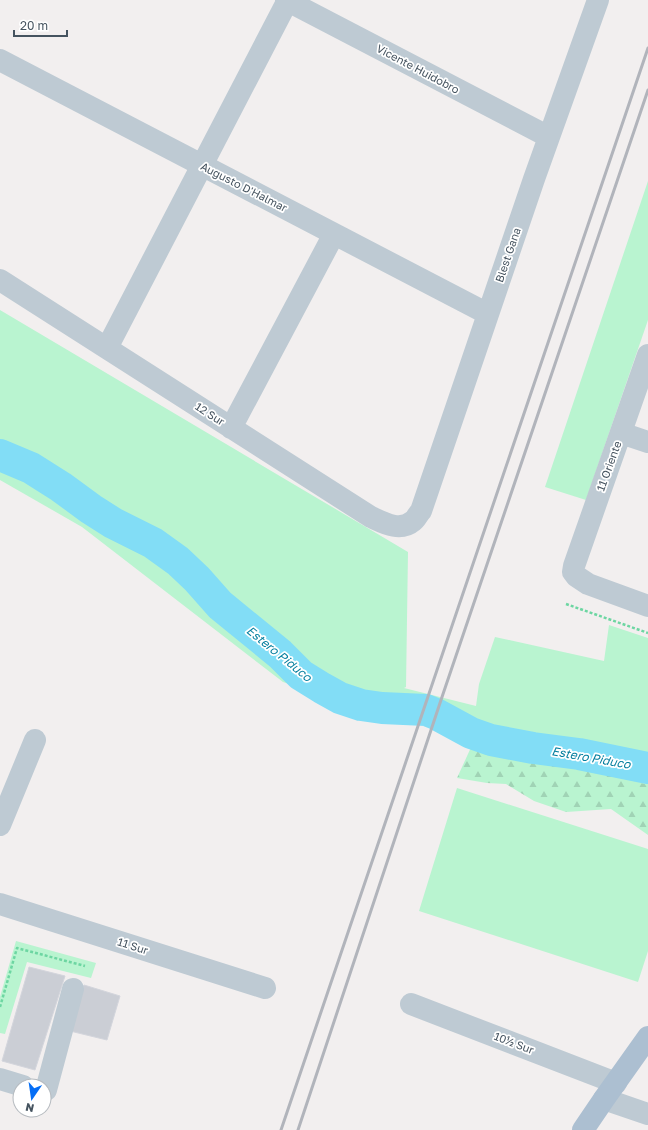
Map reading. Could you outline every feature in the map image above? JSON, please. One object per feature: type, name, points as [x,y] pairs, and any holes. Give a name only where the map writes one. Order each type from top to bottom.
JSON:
[{"type":"main road","points":[[584,1130],[648,1037]]},
{"type":"street","name":"Vicente Huidobro","points":[[288,0],[549,137]]},
{"type":"street","points":[[107,348],[288,0]]},
{"type":"street","name":"Blest Gana","points":[[421,511],[549,137],[598,0]]},
{"type":"street","name":"Augusto D'Halmar","points":[[0,60],[488,314]]},
{"type":"street","points":[[232,428],[334,234]]},
{"type":"street","name":"12 Sur","points":[[0,280],[371,517],[384,523],[405,526],[413,521],[421,511]]},
{"type":"street","name":"11 Oriente","points":[[648,355],[573,572],[576,576],[588,584],[648,606]]},
{"type":"street","points":[[621,432],[648,442]]},
{"type":"street","points":[[0,825],[35,740]]},
{"type":"street","name":"11 Sur","points":[[0,904],[266,988]]},
{"type":"street","points":[[49,1078],[73,989]]},
{"type":"street","name":"10½ Sur","points":[[411,1004],[610,1091],[648,1114]]},
{"type":"street","points":[[0,1079],[12,1082]]},
{"type":"path","points":[[566,604],[648,633]]},
{"type":"path","points":[[0,1008],[17,948],[85,966]]},
{"type":"green space","points":[[648,181],[648,320],[586,500],[545,487]]},
{"type":"green space","points":[[0,310],[408,552],[406,687],[404,688],[476,706],[479,684],[495,637],[604,661],[609,625],[648,638],[648,785],[352,705],[283,682],[82,527],[0,480]]},
{"type":"green space","points":[[473,743],[483,752],[560,757],[648,778],[648,835],[611,809],[566,812],[534,801],[506,784],[487,783],[457,778]]},
{"type":"green space","points":[[457,788],[648,849],[648,951],[638,982],[419,911]]},
{"type":"green space","points":[[16,941],[96,963],[91,978],[27,962],[5,1034],[0,1033],[0,997]]},
{"type":"building","points":[[29,967],[65,976],[35,1070],[2,1061]]},
{"type":"building","points":[[84,985],[120,996],[107,1040],[70,1031]]},
{"type":"waterway","name":"Estero Piduco","points":[[0,455],[31,468],[113,523],[153,543],[178,561],[197,579],[220,605],[280,654],[301,675],[340,698],[361,705],[382,708],[426,710],[471,733],[491,740],[533,748],[579,754],[648,768]]},
{"type":"railway","points":[[281,1130],[648,48]]},
{"type":"railway","points":[[298,1130],[442,697],[648,90]]}]
